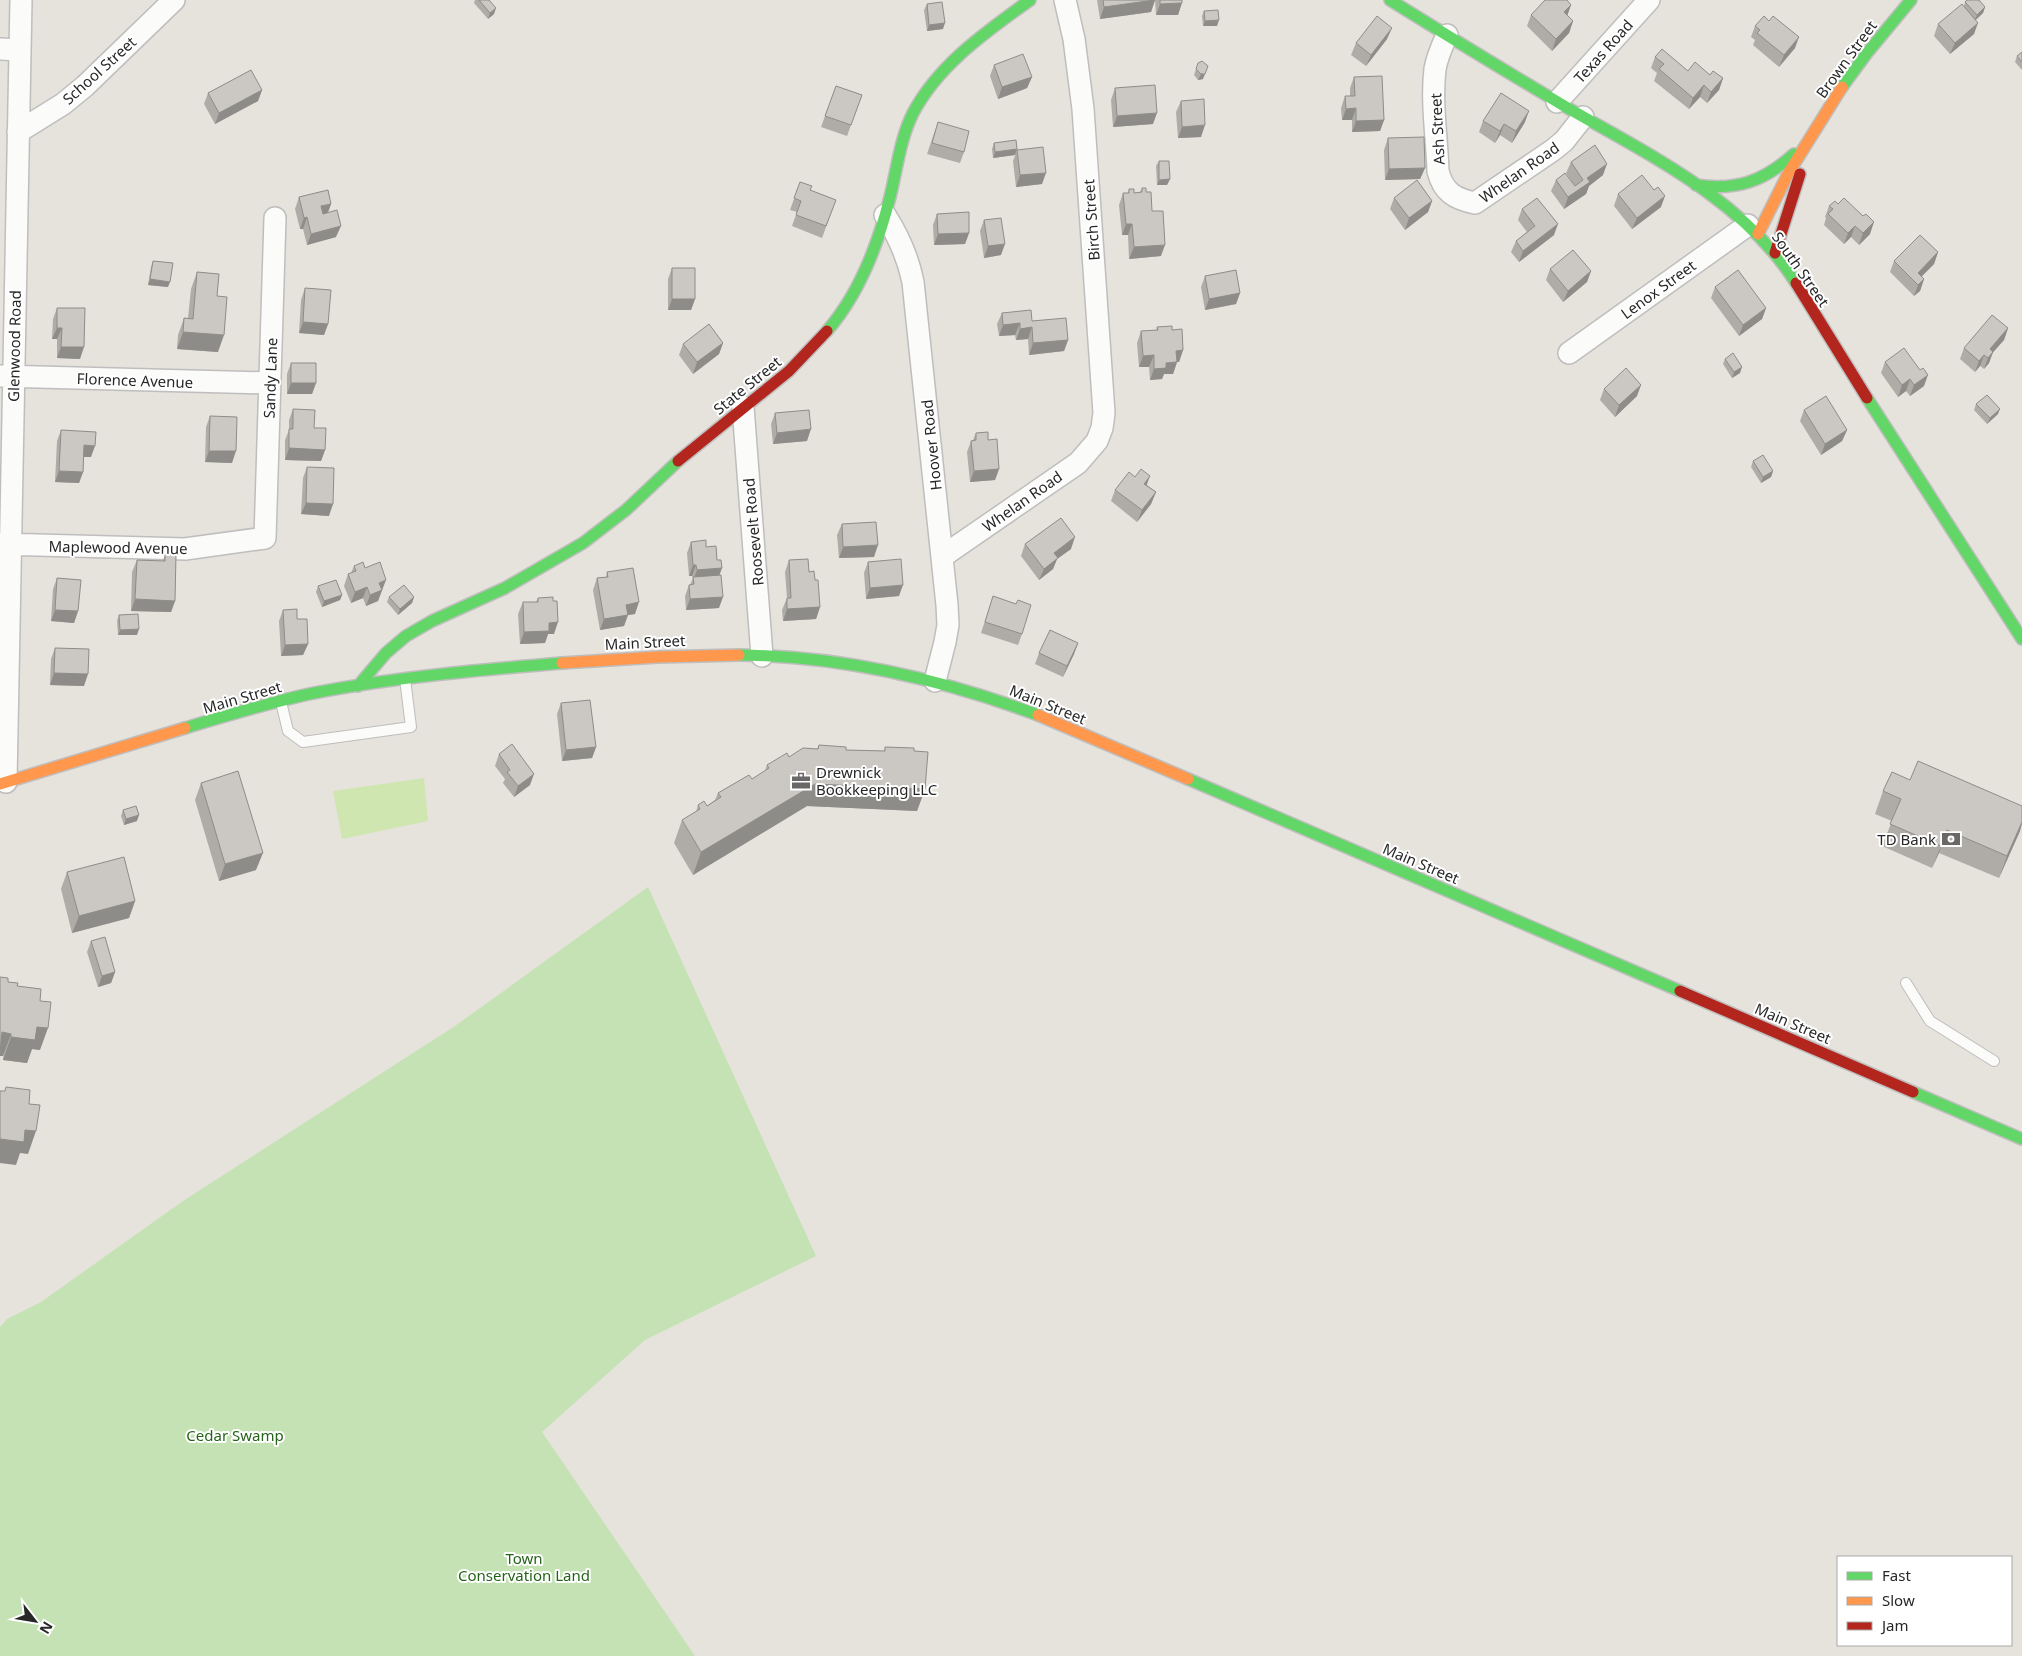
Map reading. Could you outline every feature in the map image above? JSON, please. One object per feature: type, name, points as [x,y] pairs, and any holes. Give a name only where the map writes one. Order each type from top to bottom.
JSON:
[{"type":"street","name":"Glenwood Road","points":[[3,783],[8,210],[18,132],[10,50],[21,0]]},
{"type":"street","name":"School Street","points":[[18,132],[63,104],[85,86],[174,0]]},
{"type":"street","name":"State Street","points":[[358,686],[390,649],[424,624],[520,580],[587,541],[607,526],[695,446],[800,360],[837,318],[866,269],[877,243],[904,138],[913,115],[925,94],[963,53],[1030,0]]},
{"type":"street","name":"Birch Street","points":[[1065,0],[1078,70],[1084,119],[1104,413],[1102,428],[1097,441]]},
{"type":"street","name":"South Street","points":[[1392,0],[1696,185],[1753,229],[1775,253],[2022,640]]},
{"type":"street","name":"Texas Road","points":[[1557,102],[1649,0]]},
{"type":"street","name":"Brown Street","points":[[1753,229],[1862,58],[1910,0]]},
{"type":"street","name":"Ash Street","points":[[1447,35],[1440,50],[1434,85],[1438,171],[1440,180],[1446,190],[1453,196],[1475,203]]},
{"type":"street","name":"Whelan Road","points":[[1475,203],[1553,150],[1583,117]]},
{"type":"street","name":"Brown Street","points":[[1775,253],[1810,139]]},
{"type":"street","points":[[1696,185],[1712,188],[1733,188],[1760,179],[1791,157],[1810,139]]},
{"type":"street","name":"Hoover Road","points":[[885,215],[904,247],[913,282],[943,556],[948,625],[942,658],[935,681]]},
{"type":"street","name":"Sandy Lane","points":[[266,538],[275,218]]},
{"type":"street","name":"Lenox Street","points":[[1569,353],[1753,229]]},
{"type":"street","name":"Florence Avenue","points":[[7,377],[269,383]]},
{"type":"street","name":"Roosevelt Road","points":[[743,407],[762,656]]},
{"type":"street","name":"Whelan Road","points":[[943,556],[1078,463],[1097,441]]},
{"type":"street","name":"Maplewood Avenue","points":[[5,544],[185,549],[266,538]]},
{"type":"street","name":"Main Street","points":[[3,783],[281,701],[405,679],[645,656],[762,656],[826,660],[866,666],[935,681],[993,698],[1062,724],[2022,1139]]},
{"type":"lane","points":[[281,701],[288,731],[303,742],[411,726],[405,679]]},
{"type":"lane","points":[[1906,983],[1930,1021],[1994,1061]]},
{"type":"green space","points":[[424,778],[428,821],[342,839],[333,791]]},
{"type":"green space","name":"Cedar Swamp","points":[[648,887],[816,1256],[645,1340],[542,1432],[695,1656],[0,1656],[0,1327],[7,1319],[41,1302],[183,1201],[455,1026]]},
{"type":"building","points":[[479,0],[489,0],[496,8],[490,13]]},
{"type":"building","points":[[1103,0],[1155,0],[1104,7]]},
{"type":"building","points":[[1160,0],[1182,0],[1182,3],[1160,4]]},
{"type":"building","points":[[1545,0],[1567,0],[1571,5],[1564,12],[1573,21],[1556,39],[1531,15]]},
{"type":"building","points":[[1967,0],[1979,0],[1985,7],[1977,15],[1965,2]]},
{"type":"building","points":[[942,2],[945,23],[929,25],[927,4]]},
{"type":"building","points":[[1962,4],[1978,23],[1955,43],[1938,24]]},
{"type":"building","points":[[1218,10],[1219,20],[1205,21],[1204,11]]},
{"type":"building","points":[[1377,16],[1392,28],[1371,55],[1356,43]]},
{"type":"building","points":[[1764,16],[1769,21],[1773,16],[1799,37],[1784,55],[1757,33],[1760,30],[1755,26]]},
{"type":"building","points":[[1662,49],[1688,71],[1695,62],[1710,75],[1713,71],[1723,78],[1711,92],[1704,85],[1693,98],[1659,69],[1664,64],[1655,57]]},
{"type":"building","points":[[2022,52],[2022,62],[2017,56]]},
{"type":"building","points":[[1023,54],[1032,77],[1002,87],[994,65]]},
{"type":"building","points":[[1202,61],[1208,66],[1205,74],[1201,74],[1196,69],[1198,63]]},
{"type":"building","points":[[251,70],[262,90],[219,113],[208,93]]},
{"type":"building","points":[[1382,76],[1384,120],[1356,121],[1356,108],[1346,109],[1345,96],[1355,96],[1354,77]]},
{"type":"building","points":[[1155,85],[1157,113],[1117,116],[1115,88]]},
{"type":"building","points":[[836,86],[862,95],[851,125],[825,116]]},
{"type":"building","points":[[1501,93],[1529,111],[1516,131],[1504,124],[1500,131],[1483,121]]},
{"type":"building","points":[[1204,99],[1205,125],[1182,127],[1181,101]]},
{"type":"building","points":[[938,122],[969,131],[964,152],[932,143]]},
{"type":"building","points":[[1424,137],[1425,168],[1389,169],[1388,138]]},
{"type":"building","points":[[1016,140],[1017,149],[995,152],[994,143]]},
{"type":"building","points":[[1595,145],[1607,164],[1587,178],[1590,182],[1568,197],[1556,180],[1565,173],[1575,186],[1583,180],[1571,162]]},
{"type":"building","points":[[1043,147],[1046,173],[1020,175],[1017,150]]},
{"type":"building","points":[[1159,161],[1169,161],[1170,179],[1159,180]]},
{"type":"building","points":[[1642,175],[1654,190],[1658,187],[1665,196],[1637,218],[1618,194]]},
{"type":"building","points":[[1417,180],[1432,201],[1409,218],[1394,198]]},
{"type":"building","points":[[800,182],[812,186],[810,190],[836,200],[826,226],[796,215],[801,201],[794,198]]},
{"type":"building","points":[[1142,188],[1146,188],[1146,192],[1151,192],[1152,211],[1163,211],[1165,245],[1134,247],[1132,224],[1126,224],[1123,193],[1129,193],[1129,189],[1134,189],[1134,193],[1142,192]]},
{"type":"building","points":[[328,190],[331,204],[321,206],[323,214],[337,210],[341,226],[311,234],[307,217],[304,218],[299,197]]},
{"type":"building","points":[[1537,198],[1558,224],[1523,251],[1516,241],[1535,226],[1522,209]]},
{"type":"building","points":[[1844,198],[1863,216],[1866,214],[1874,222],[1863,233],[1855,226],[1848,233],[1828,214],[1833,209],[1829,206],[1835,201],[1838,204]]},
{"type":"building","points":[[969,212],[969,233],[938,234],[937,214]]},
{"type":"building","points":[[1001,218],[1005,244],[988,246],[984,220]]},
{"type":"building","points":[[1920,235],[1938,252],[1918,273],[1924,279],[1918,285],[1894,261]]},
{"type":"building","points":[[1573,250],[1591,271],[1568,291],[1550,269]]},
{"type":"building","points":[[153,261],[173,263],[170,282],[150,279]]},
{"type":"building","points":[[672,268],[695,268],[695,299],[672,299]]},
{"type":"building","points":[[1236,270],[1240,293],[1209,299],[1205,276]]},
{"type":"building","points":[[1738,270],[1766,308],[1743,325],[1715,287]]},
{"type":"building","points":[[197,272],[219,274],[217,296],[227,297],[224,335],[183,332],[184,318],[193,319]]},
{"type":"building","points":[[305,288],[331,290],[328,324],[303,322]]},
{"type":"building","points":[[57,308],[85,308],[84,347],[61,347],[62,328],[57,328]]},
{"type":"building","points":[[1031,310],[1032,321],[1066,318],[1068,340],[1033,343],[1032,327],[1020,329],[1020,323],[1003,325],[1002,313]]},
{"type":"building","points":[[1992,315],[2008,328],[1990,349],[1993,352],[1988,358],[1984,355],[1979,361],[1964,348]]},
{"type":"building","points":[[709,324],[723,343],[697,362],[683,344]]},
{"type":"building","points":[[1172,326],[1172,330],[1182,329],[1183,350],[1176,351],[1177,362],[1166,363],[1166,368],[1154,369],[1154,355],[1143,356],[1141,331],[1158,330],[1157,327]]},
{"type":"building","points":[[1904,348],[1920,370],[1923,368],[1928,375],[1914,385],[1910,379],[1902,385],[1885,362]]},
{"type":"building","points":[[1733,353],[1742,367],[1734,372],[1725,359]]},
{"type":"building","points":[[291,363],[316,363],[316,383],[291,383]]},
{"type":"building","points":[[1626,368],[1641,385],[1619,405],[1604,389]]},
{"type":"building","points":[[1987,395],[2000,409],[1990,418],[1976,404]]},
{"type":"building","points":[[1826,396],[1847,430],[1825,444],[1804,410]]},
{"type":"building","points":[[293,409],[315,410],[314,428],[326,428],[325,450],[289,448],[289,429],[293,429]]},
{"type":"building","points":[[809,410],[811,429],[777,433],[775,413]]},
{"type":"building","points":[[210,416],[237,417],[236,451],[209,451]]},
{"type":"building","points":[[61,430],[96,432],[95,446],[84,445],[83,472],[59,471]]},
{"type":"building","points":[[988,432],[988,440],[997,439],[999,469],[974,471],[971,441],[976,440],[976,433]]},
{"type":"building","points":[[1763,455],[1773,471],[1763,477],[1753,461]]},
{"type":"building","points":[[307,467],[334,468],[333,504],[306,503]]},
{"type":"building","points":[[1141,469],[1150,476],[1144,484],[1156,492],[1142,510],[1115,490],[1129,472],[1135,477]]},
{"type":"building","points":[[1061,518],[1075,537],[1054,553],[1058,558],[1044,569],[1025,544]]},
{"type":"building","points":[[876,522],[878,545],[843,547],[842,524]]},
{"type":"building","points":[[706,540],[706,547],[716,546],[717,560],[721,560],[722,568],[697,570],[696,565],[693,565],[691,542]]},
{"type":"building","points":[[165,554],[176,554],[175,601],[135,599],[137,560],[165,561]]},
{"type":"building","points":[[808,559],[809,572],[814,571],[815,580],[818,580],[820,607],[787,609],[787,598],[791,598],[789,560]]},
{"type":"building","points":[[901,559],[903,585],[870,588],[868,562]]},
{"type":"building","points":[[363,562],[365,568],[380,562],[386,580],[379,583],[382,590],[370,595],[367,587],[355,592],[348,574],[356,571],[354,566]]},
{"type":"building","points":[[633,568],[639,602],[626,605],[628,615],[604,619],[597,578],[608,577],[607,572]]},
{"type":"building","points":[[721,575],[723,597],[690,599],[689,585],[694,584],[693,577]]},
{"type":"building","points":[[57,578],[81,580],[78,611],[55,610]]},
{"type":"building","points":[[336,580],[342,595],[324,601],[318,586]]},
{"type":"building","points":[[404,585],[414,597],[400,609],[389,597]]},
{"type":"building","points":[[993,596],[1016,604],[1018,600],[1031,605],[1022,634],[985,622]]},
{"type":"building","points":[[553,597],[553,601],[557,601],[558,622],[549,623],[549,631],[524,632],[523,602],[538,602],[538,598]]},
{"type":"building","points":[[297,609],[297,619],[307,619],[308,644],[285,645],[283,610]]},
{"type":"building","points":[[138,614],[139,629],[120,630],[119,615]]},
{"type":"building","points":[[1050,630],[1078,643],[1067,666],[1039,653]]},
{"type":"building","points":[[55,648],[89,649],[88,674],[54,673]]},
{"type":"building","points":[[590,700],[596,747],[566,750],[561,703]]},
{"type":"building","points":[[512,744],[534,774],[518,786],[507,772],[510,770],[499,754]]},
{"type":"building","points":[[819,745],[846,747],[846,750],[885,751],[885,747],[914,748],[914,751],[928,752],[925,789],[815,784],[701,852],[682,820],[700,809],[698,805],[704,801],[707,806],[721,797],[718,793],[749,775],[752,779],[769,768],[767,765],[787,753],[789,757],[803,748],[818,749]]},
{"type":"building","points":[[1918,761],[2022,806],[2022,822],[2007,856],[1947,830],[1941,846],[1890,824],[1901,799],[1883,791],[1892,772],[1910,780]]},
{"type":"building","points":[[238,771],[263,853],[225,864],[201,783]]},
{"type":"building","points":[[136,806],[139,815],[126,819],[123,810]]},
{"type":"building","points":[[124,857],[135,901],[79,916],[67,872]]},
{"type":"building","points":[[105,937],[115,972],[102,976],[91,941]]},
{"type":"building","points":[[0,977],[8,978],[8,982],[18,983],[17,986],[41,989],[40,1001],[51,1002],[48,1028],[37,1027],[35,1040],[11,1037],[11,1034],[2,1032],[0,1053]]},
{"type":"building","points":[[6,1087],[30,1090],[29,1104],[40,1105],[36,1131],[25,1130],[24,1142],[0,1139],[0,1091],[5,1091]]},
{"type":"traffic: fast","points":[[827,331],[849,301],[866,268],[880,233],[905,133],[913,113],[924,95],[936,79],[965,50],[1030,0]]},
{"type":"traffic: fast","points":[[1390,0],[1692,182],[1722,203],[1749,227],[1774,253],[1796,283]]},
{"type":"traffic: fast","points":[[1842,87],[1867,53],[1911,0]]},
{"type":"traffic: fast","points":[[1696,185],[1724,186],[1749,182],[1772,171],[1794,154]]},
{"type":"traffic: fast","points":[[1867,398],[2022,639]]},
{"type":"traffic: fast","points":[[358,686],[386,653],[406,636],[432,621],[505,588],[583,543],[626,510],[678,461]]},
{"type":"traffic: fast","points":[[739,655],[778,656],[816,660],[891,672],[928,680],[1038,715]]},
{"type":"traffic: fast","points":[[185,728],[281,700],[345,687],[500,668],[562,663]]},
{"type":"traffic: fast","points":[[1188,779],[1680,991]]},
{"type":"traffic: fast","points":[[1913,1092],[2022,1139]]},
{"type":"traffic: slow","points":[[1758,234],[1789,172],[1842,87]]},
{"type":"traffic: slow","points":[[562,663],[658,657],[739,655]]},
{"type":"traffic: slow","points":[[1038,715],[1188,779]]},
{"type":"traffic: slow","points":[[0,784],[185,728]]},
{"type":"traffic: jam","points":[[1775,253],[1800,174]]},
{"type":"traffic: jam","points":[[1796,283],[1867,398]]},
{"type":"traffic: jam","points":[[678,461],[789,371],[827,331]]},
{"type":"traffic: jam","points":[[1680,991],[1913,1092]]},
{"type":"place","name":"Drewnick Bookkeeping LLC","points":[[801,781]]},
{"type":"place","name":"TD Bank","points":[[1951,839]]},
{"type":"park label","name":"Town Conservation Land","points":[[524,1566]]}]
